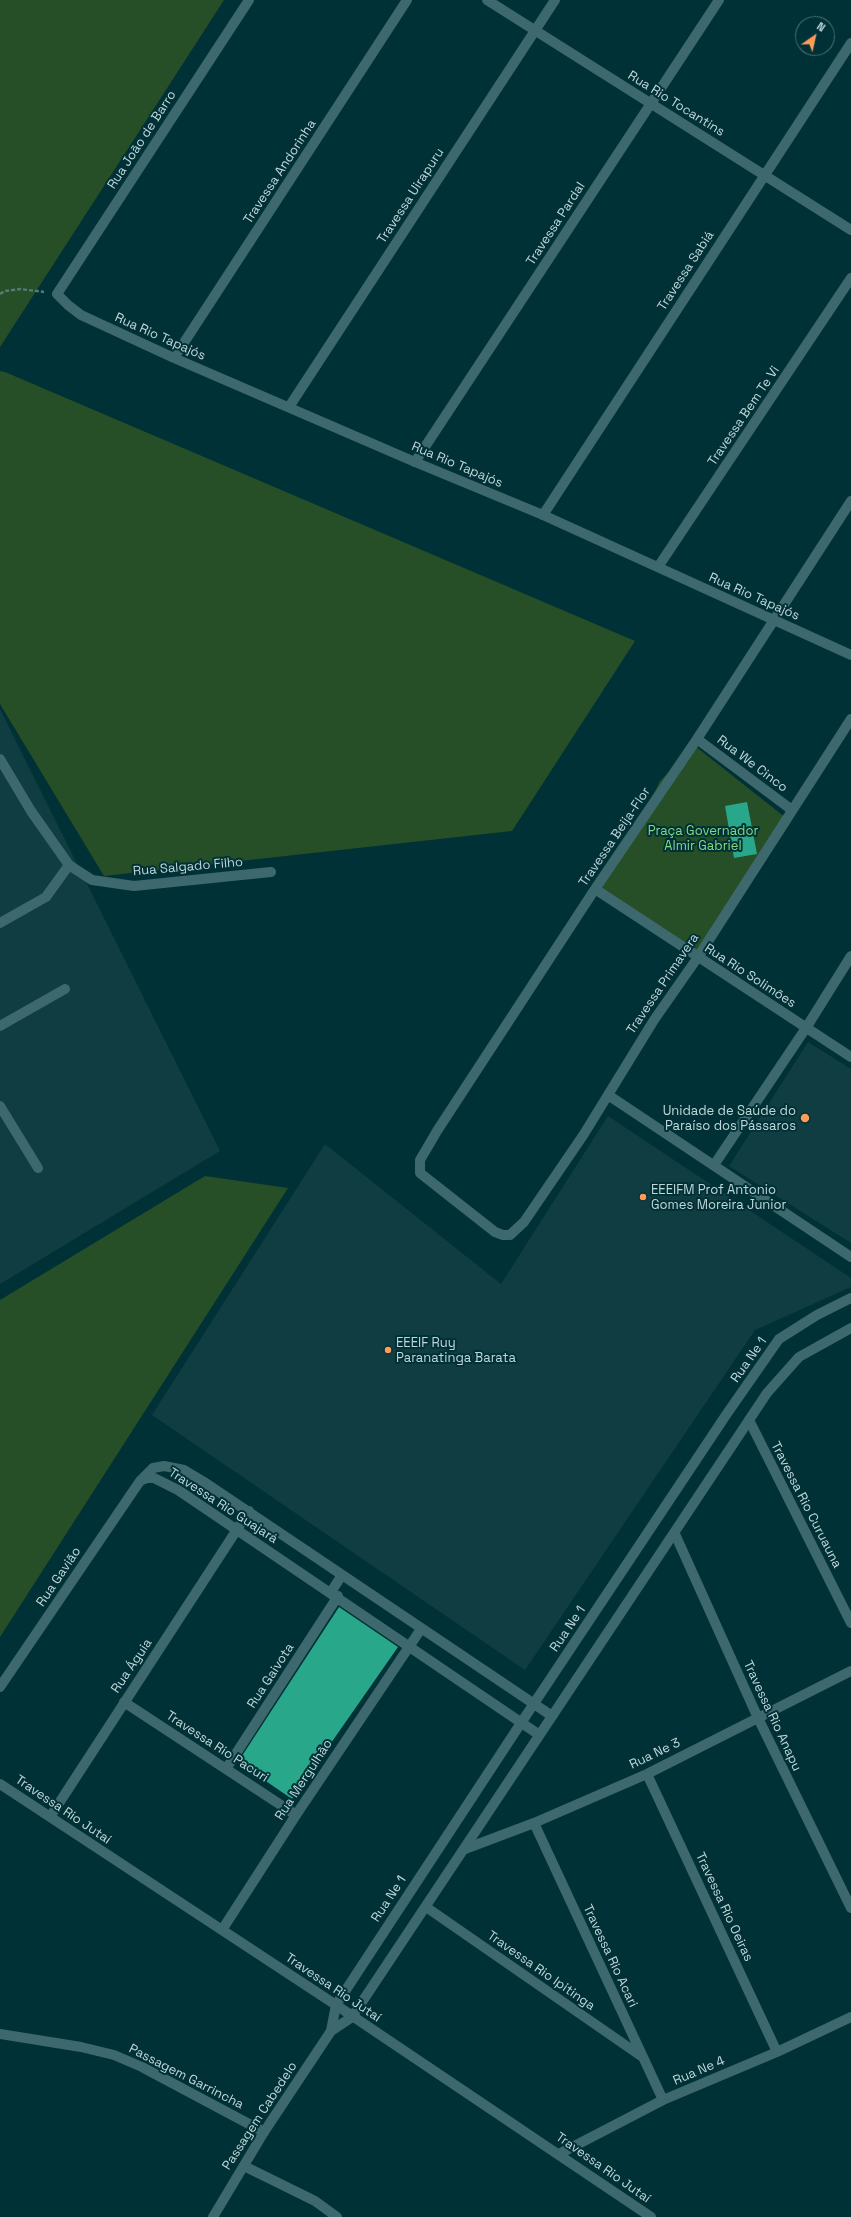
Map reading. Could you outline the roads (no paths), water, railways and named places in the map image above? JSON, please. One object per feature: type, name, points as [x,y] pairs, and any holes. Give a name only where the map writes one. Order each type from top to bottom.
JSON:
[{"type":"street","name":"Rua João de Barro","points":[[57,294],[249,0]]},
{"type":"street","name":"Travessa Andorinha","points":[[174,358],[407,0]]},
{"type":"street","name":"Rua Rio Tocantins","points":[[487,0],[851,230]]},
{"type":"street","name":"Travessa Uirapuru","points":[[289,407],[555,0]]},
{"type":"street","name":"Travessa Pardal","points":[[415,462],[719,0]]},
{"type":"street","name":"Travessa Sabiá","points":[[543,514],[851,43]]},
{"type":"street","name":"Travessa Bem Te Vi","points":[[658,568],[851,278]]},
{"type":"street","name":"Rua Rio Tapajós","points":[[57,294],[81,315],[174,358],[415,462],[543,514],[658,568],[851,655]]},
{"type":"street","name":"Travessa Beija-Flor","points":[[484,1224],[420,1173],[420,1160],[437,1131],[595,889],[697,739],[772,620],[851,501]]},
{"type":"street","name":"Travessa Primavera","points":[[484,1224],[495,1232],[503,1235],[510,1235],[524,1222],[608,1095],[654,1020],[698,956],[851,719]]},
{"type":"street","name":"Rua We Cinco","points":[[697,739],[792,810]]},
{"type":"street","name":"Rua Salgado Filho","points":[[0,759],[31,811],[69,866],[92,880],[134,886],[272,872]]},
{"type":"street","points":[[0,923],[46,897],[69,866]]},
{"type":"street","name":"Rua Rio Solimões","points":[[595,889],[851,1057]]},
{"type":"street","points":[[714,1166],[806,1028],[851,956]]},
{"type":"street","points":[[0,1026],[65,989]]},
{"type":"street","points":[[608,1095],[851,1257]]},
{"type":"street","points":[[0,1106],[38,1168]]},
{"type":"street","name":"Rua Ne 1","points":[[336,2004],[521,1722],[726,1415],[779,1339],[817,1315],[851,1298]]},
{"type":"street","points":[[352,2016],[465,1849],[538,1734],[552,1716],[675,1534],[767,1393],[799,1357],[851,1329]]},
{"type":"street","name":"Travessa Rio Curuauna","points":[[749,1420],[851,1623]]},
{"type":"street","name":"Travessa Rio Guajará","points":[[140,1481],[153,1468],[173,1466],[204,1482],[552,1716]]},
{"type":"street","name":"Travessa Rio Guajará","points":[[140,1481],[151,1478],[164,1482],[334,1594],[538,1734]]},
{"type":"street","name":"Rua Gavião","points":[[0,1687],[140,1481]]},
{"type":"street","name":"Rua Águia","points":[[50,1817],[249,1511]]},
{"type":"street","name":"Travessa Rio Anapu","points":[[675,1534],[758,1718],[851,1908]]},
{"type":"street","name":"Rua Gaivota","points":[[226,1769],[334,1594],[342,1575]]},
{"type":"street","name":"Rua Mergulhão","points":[[222,1930],[296,1815],[421,1628]]},
{"type":"street","name":"Rua Ne 3","points":[[465,1849],[534,1823],[647,1774],[851,1671]]},
{"type":"street","name":"Travessa Rio Pacuri","points":[[124,1702],[296,1815]]},
{"type":"street","name":"Travessa Rio Oeiras","points":[[647,1774],[777,2052]]},
{"type":"street","name":"Travessa Rio Jutaí","points":[[0,1784],[336,2004],[651,2217]]},
{"type":"street","name":"Travessa Rio Acari","points":[[534,1823],[641,2056],[663,2100]]},
{"type":"street","name":"Travessa Rio Ipitinga","points":[[426,1907],[641,2056]]},
{"type":"street","name":"Passagem Cabedelo","points":[[331,2031],[336,2004]]},
{"type":"street","name":"Passagem Cabedelo","points":[[213,2217],[264,2132],[331,2031],[352,2016]]},
{"type":"street","name":"Rua Ne 4","points":[[559,2154],[663,2100],[777,2052],[851,2017]]},
{"type":"street","name":"Passagem Garrincha","points":[[0,2034],[114,2055],[142,2067],[264,2132]]},
{"type":"street","points":[[244,2166],[315,2201],[337,2217]]},
{"type":"place","name":"Unidade de Saúde do Paraíso dos Pássaros","points":[[805,1118]]},
{"type":"place","name":"EEEIFM Prof Antonio Gomes Moreira Junior","points":[[643,1197]]},
{"type":"place","name":"EEEIF Ruy Paranatinga Barata","points":[[388,1350]]},
{"type":"park label","name":"Praça Governador Almir Gabriel","points":[[703,838]]}]
